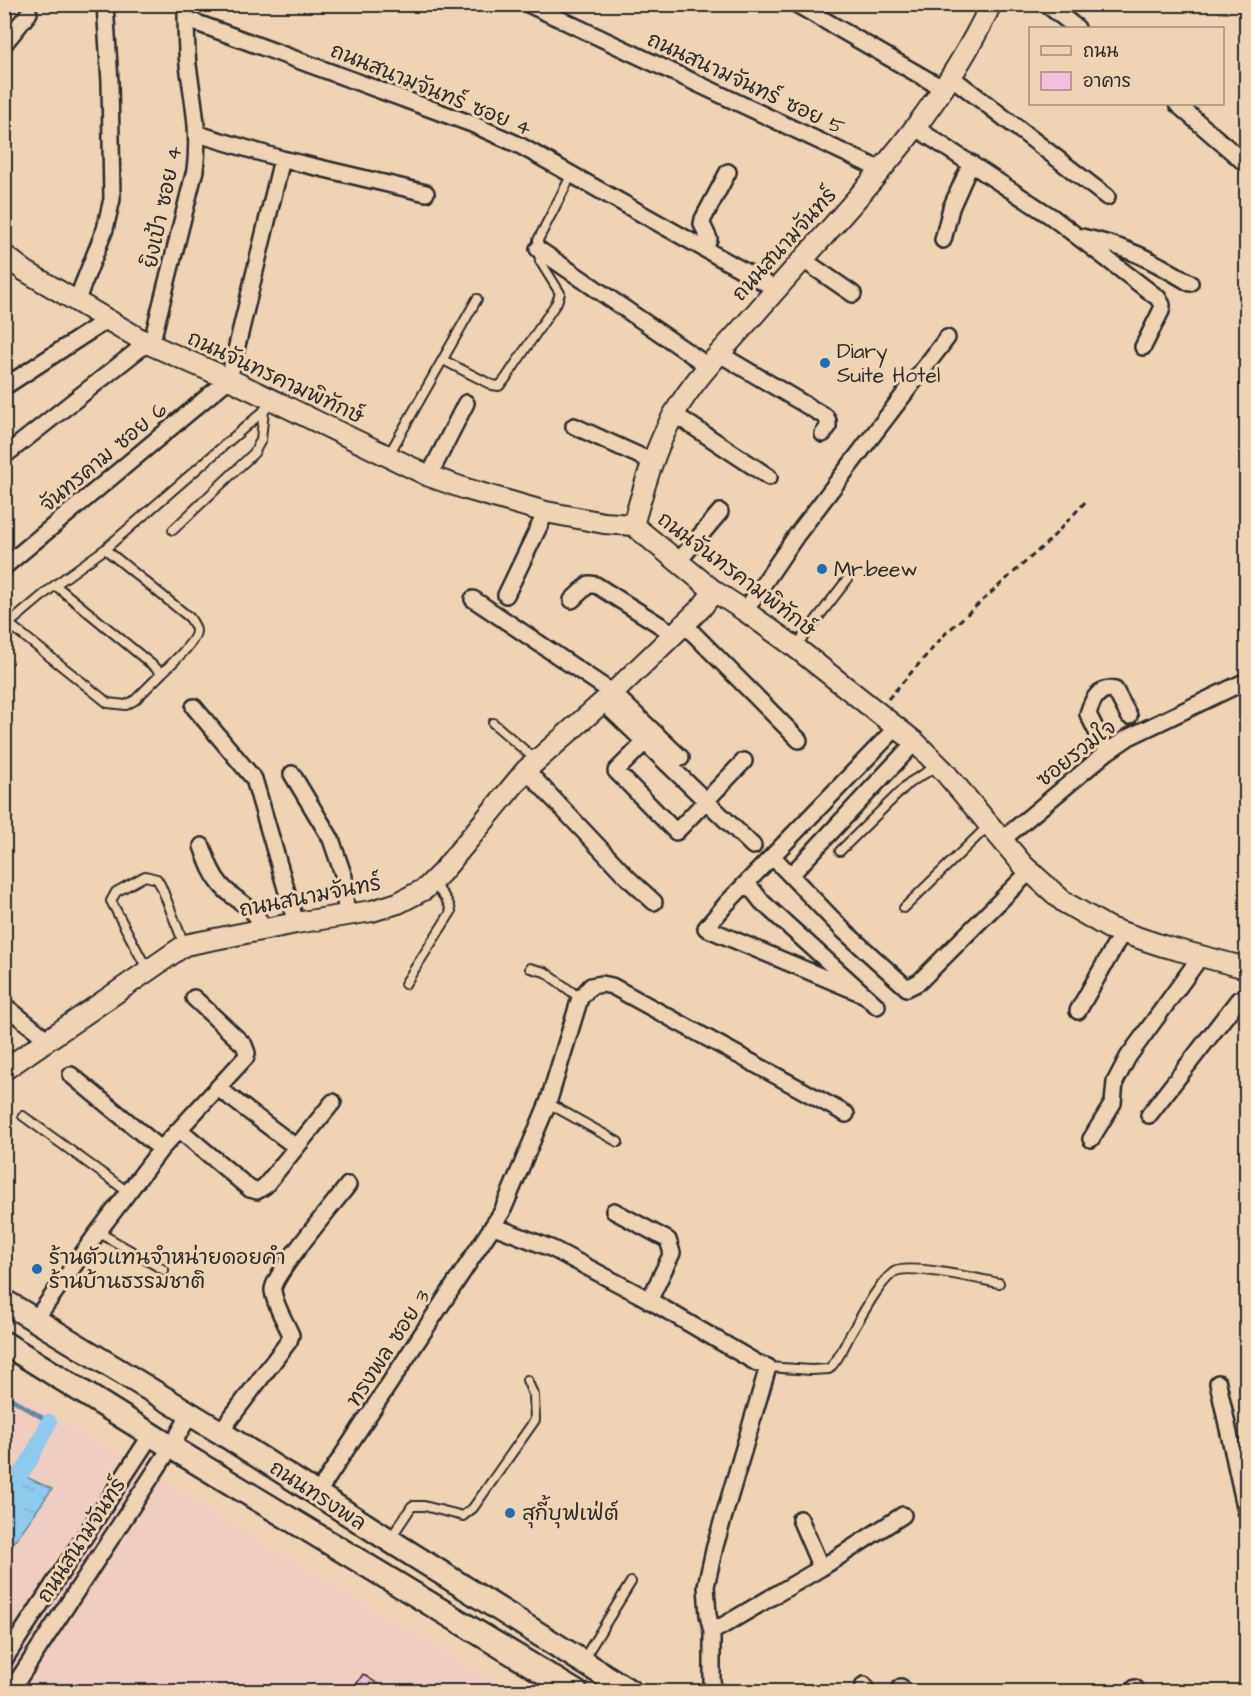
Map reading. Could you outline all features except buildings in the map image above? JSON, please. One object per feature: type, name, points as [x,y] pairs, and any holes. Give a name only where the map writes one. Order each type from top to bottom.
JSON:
[{"type":"main road","name":"ถนนทรงพล","points":[[4,1301],[220,1432],[631,1692]]},
{"type":"main road","name":"ถนนทรงพล","points":[[4,1343],[151,1435],[576,1692]]},
{"type":"street","points":[[76,302],[105,229],[112,199],[110,82],[105,4]]},
{"type":"street","name":"ถนนสนามจันทร์ ซอย 5","points":[[528,4],[881,170]]},
{"type":"street","points":[[796,4],[946,82],[1107,197]]},
{"type":"street","points":[[1046,4],[1076,27]]},
{"type":"street","name":"ถนนสนามจันทร์","points":[[633,525],[653,462],[674,414],[713,360],[851,207],[916,128],[946,82],[987,6]]},
{"type":"street","points":[[4,44],[30,12]]},
{"type":"street","name":"ยิงเป้า ซอย 4","points":[[149,344],[195,170],[198,134],[188,63],[186,12]]},
{"type":"street","name":"ถนนสนามจันทร์ ซอย 4","points":[[186,12],[472,124],[519,145],[776,289]]},
{"type":"street","points":[[1178,105],[1246,164]]},
{"type":"street","points":[[916,128],[1076,236],[1158,298],[1162,305],[1161,311],[1143,347]]},
{"type":"street","points":[[198,134],[282,159],[426,193]]},
{"type":"street","points":[[229,379],[282,159]]},
{"type":"street","points":[[943,240],[951,208],[970,163]]},
{"type":"street","points":[[705,249],[709,239],[702,224],[703,219],[728,172]]},
{"type":"street","points":[[1076,236],[1126,248],[1190,283]]},
{"type":"street","points":[[538,249],[713,360],[826,417],[828,427],[823,434]]},
{"type":"street","name":"ถนนจันทรคามพิทักษ์","points":[[5,256],[76,302],[149,344],[229,379],[270,406],[429,476],[546,512],[604,523],[633,525],[714,591],[795,647],[915,742],[938,765],[1030,871],[1064,902],[1122,933],[1246,968]]},
{"type":"street","points":[[802,259],[853,294]]},
{"type":"street","points":[[4,387],[107,320]]},
{"type":"street","points":[[746,611],[796,536],[947,338]]},
{"type":"street","points":[[4,456],[149,344]]},
{"type":"street","name":"จันทรคาม ซอย 6","points":[[4,567],[229,379]]},
{"type":"street","points":[[429,476],[466,403]]},
{"type":"street","points":[[674,414],[769,477]]},
{"type":"street","points":[[574,426],[653,462]]},
{"type":"street","points":[[506,595],[546,512]]},
{"type":"street","points":[[677,562],[720,512]]},
{"type":"street","points":[[572,600],[583,587],[589,584],[596,585],[679,629],[799,740]]},
{"type":"street","name":"ถนนสนามจันทร์","points":[[4,1070],[185,945],[296,922],[372,911],[398,903],[425,889],[532,765],[608,698],[679,629],[714,591]]},
{"type":"street","points":[[473,599],[608,698],[681,758]]},
{"type":"street","name":"ซอยรวมใจ","points":[[1003,839],[1107,752],[1129,737],[1246,681]]},
{"type":"street","points":[[1107,752],[1088,714],[1091,703],[1098,693],[1107,688],[1115,690],[1129,716]]},
{"type":"street","points":[[608,698],[645,742],[753,846]]},
{"type":"street","points":[[194,707],[254,779],[296,922]]},
{"type":"street","points":[[864,994],[706,928],[897,727]]},
{"type":"street","points":[[645,742],[616,771],[676,832],[744,761]]},
{"type":"street","points":[[791,875],[915,742]]},
{"type":"street","points":[[532,765],[620,870],[654,903]]},
{"type":"street","points":[[292,774],[331,839],[344,878],[346,915]]},
{"type":"street","points":[[202,846],[214,876],[222,887],[254,911],[263,929]]},
{"type":"street","points":[[773,857],[843,930],[907,988],[919,982],[1030,871]]},
{"type":"street","points":[[747,883],[762,902],[877,1006]]},
{"type":"street","points":[[1078,1011],[1122,933]]},
{"type":"street","points":[[1091,1140],[1113,1103],[1115,1082],[1128,1057],[1201,956]]},
{"type":"street","points":[[580,998],[591,986],[602,984],[612,986],[846,1114]]},
{"type":"street","points":[[1149,1115],[1238,1000],[1246,996]]},
{"type":"street","points":[[35,1320],[160,1149],[246,1057],[244,1045],[194,998]]},
{"type":"street","name":"ทรงพล ซอย 3","points":[[317,1494],[494,1226],[548,1103],[580,998]]},
{"type":"street","points":[[4,1005],[48,1040]]},
{"type":"street","points":[[71,1075],[160,1149]]},
{"type":"street","points":[[218,1088],[296,1147]]},
{"type":"street","points":[[180,1130],[253,1191],[261,1190],[333,1102]]},
{"type":"street","points":[[220,1432],[289,1341],[291,1335],[273,1292],[274,1284],[348,1185]]},
{"type":"street","points":[[614,1211],[668,1240],[672,1248],[672,1253],[649,1301]]},
{"type":"street","points":[[494,1226],[553,1249],[768,1367],[715,1546],[706,1586],[712,1632],[712,1692]]},
{"type":"street","points":[[1218,1383],[1246,1511]]},
{"type":"street","name":"ถนนสนามจันทร์","points":[[10,1692],[171,1447],[190,1414]]},
{"type":"street","name":"ถนนสนามจันทร์","points":[[4,1660],[151,1435]]},
{"type":"street","points":[[712,1632],[821,1568],[903,1515]]},
{"type":"street","points":[[800,1519],[821,1568]]},
{"type":"lane","points":[[443,360],[492,386],[499,386],[504,381],[556,303],[560,293],[540,261],[538,240],[572,174]]},
{"type":"lane","points":[[387,457],[477,299]]},
{"type":"lane","points":[[172,530],[254,453],[261,440],[270,406]]},
{"type":"lane","points":[[105,549],[190,618],[196,627],[193,640],[162,673],[126,705],[108,704],[7,626],[55,585],[105,549],[270,406]]},
{"type":"lane","points":[[795,647],[847,579]]},
{"type":"lane","points":[[55,585],[162,673]]},
{"type":"lane","points":[[493,723],[532,765]]},
{"type":"lane","points":[[840,851],[909,783],[938,765]]},
{"type":"lane","points":[[904,908],[990,824]]},
{"type":"lane","points":[[148,971],[111,901],[116,892],[145,876],[157,879],[185,945]]},
{"type":"lane","points":[[405,984],[451,912],[446,898],[432,882]]},
{"type":"lane","points":[[530,968],[545,972],[580,998]]},
{"type":"lane","points":[[548,1103],[618,1142]]},
{"type":"lane","points":[[23,1116],[128,1192]]},
{"type":"lane","points":[[98,1232],[164,1270]]},
{"type":"lane","points":[[768,1367],[829,1369],[838,1360],[853,1329],[885,1281],[895,1271],[910,1268],[999,1283]]},
{"type":"lane","points":[[389,1540],[412,1506],[424,1506],[463,1516],[473,1508],[535,1420],[534,1396],[527,1380]]},
{"type":"lane","points":[[583,1661],[630,1582]]},
{"type":"lane","points":[[319,1692],[322,1690],[328,1692]]},
{"type":"path","points":[[878,711],[946,633],[1050,540],[1088,499]]},
{"type":"shaded area","points":[[4,1383],[119,1454],[512,1691],[5,1691]]},
{"type":"water","points":[[4,1467],[52,1489],[5,1555]]},
{"type":"waterway","points":[[4,1394],[49,1422]]},
{"type":"waterway","points":[[4,1498],[28,1464],[49,1422]]},
{"type":"place","name":"Diary Suite Hotel","points":[[825,363]]},
{"type":"place","name":"Mr.beew","points":[[822,569]]},
{"type":"place","name":"ร้านตัวแทนจำหน่ายดอยคำ ร้านบ้านธรรมชาติ","points":[[37,1269]]},
{"type":"place","name":"สุกี้บุฟเฟ่ต์","points":[[510,1513]]}]
